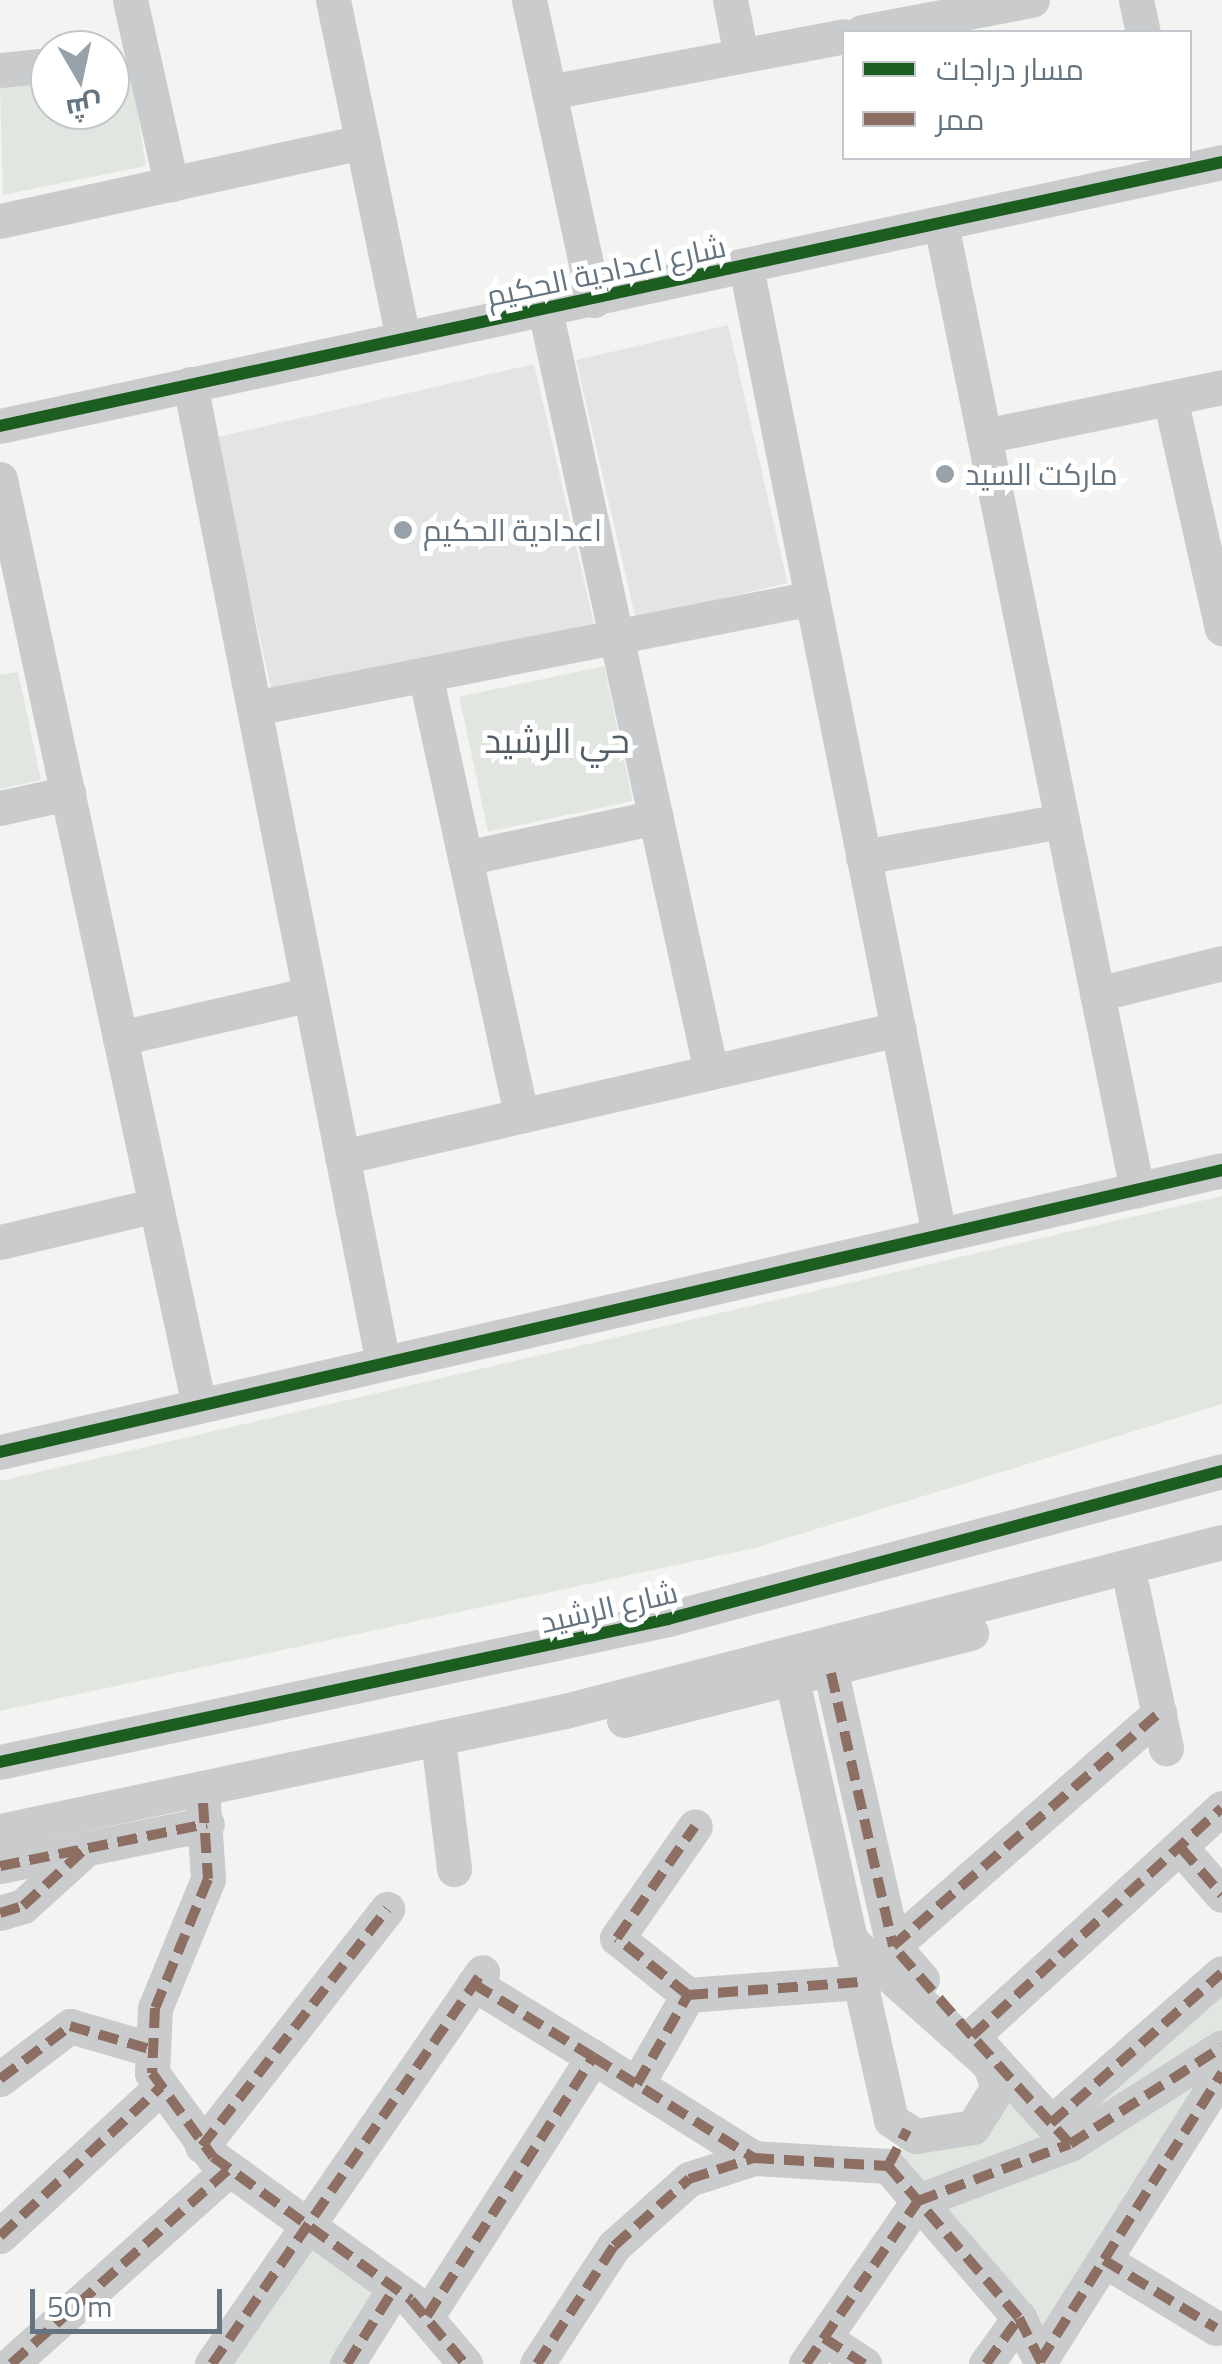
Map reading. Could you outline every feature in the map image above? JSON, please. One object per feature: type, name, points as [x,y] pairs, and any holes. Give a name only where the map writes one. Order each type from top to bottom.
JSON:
[{"type":"street","points":[[128,30],[130,0]]},
{"type":"street","points":[[333,0],[403,338]]},
{"type":"street","points":[[529,0],[594,300]]},
{"type":"street","points":[[730,0],[741,55]]},
{"type":"street","points":[[867,30],[922,10],[1032,0]]},
{"type":"street","points":[[1136,0],[1143,30]]},
{"type":"street","points":[[549,92],[842,36]]},
{"type":"street","points":[[0,70],[30,67]]},
{"type":"street","points":[[130,69],[171,184]]},
{"type":"street","points":[[0,221],[362,142]]},
{"type":"street","name":"شارع اعدادية الحكيم","points":[[0,426],[940,224],[1174,166],[1222,162]]},
{"type":"street","points":[[940,224],[1137,1190]]},
{"type":"street","points":[[746,266],[939,1235]]},
{"type":"street","points":[[545,310],[710,1072]]},
{"type":"street","points":[[190,384],[382,1363]]},
{"type":"street","points":[[984,436],[1222,387]]},
{"type":"street","points":[[1170,398],[1222,628]]},
{"type":"street","points":[[0,479],[17,644],[68,793],[200,1406]]},
{"type":"street","points":[[254,708],[812,598]]},
{"type":"street","points":[[425,674],[521,1116]]},
{"type":"street","points":[[0,808],[68,793]]},
{"type":"street","points":[[465,858],[656,817]]},
{"type":"street","points":[[863,857],[1062,821]]},
{"type":"street","points":[[1097,994],[1222,963]]},
{"type":"street","points":[[120,1038],[310,994]]},
{"type":"street","points":[[342,1158],[898,1029]]},
{"type":"street","points":[[0,1452],[1222,1170]]},
{"type":"street","points":[[0,1242],[156,1205]]},
{"type":"street","name":"شارع الرشيد","points":[[0,1762],[633,1628],[1222,1471]]},
{"type":"street","points":[[0,1831],[565,1712],[1222,1542]]},
{"type":"street","points":[[0,1866],[440,1756],[792,1684],[1222,1562]]},
{"type":"street","points":[[1132,1588],[1166,1748]]},
{"type":"street","points":[[832,1673],[893,1946],[1060,2133]]},
{"type":"street","points":[[792,1684],[850,1940],[892,2120],[907,2130],[951,2136],[973,2127],[998,2087],[989,2064],[850,1940]]},
{"type":"street","points":[[893,1946],[1158,1713]]},
{"type":"street","points":[[440,1756],[454,1869]]},
{"type":"street","points":[[972,2036],[1222,1808]]},
{"type":"street","points":[[0,1845],[204,1814]]},
{"type":"street","points":[[204,1814],[208,1879],[155,2008],[153,2050],[160,2087],[202,2146],[427,2316],[465,2364]]},
{"type":"street","points":[[695,1826],[617,1938],[688,1994],[860,1982]]},
{"type":"street","points":[[0,1912],[23,1906],[87,1847]]},
{"type":"street","points":[[1181,1848],[1222,1895]]},
{"type":"street","points":[[202,2146],[387,1909]]},
{"type":"street","points":[[1060,2133],[1222,1973]]},
{"type":"street","points":[[212,2364],[478,1978],[754,2158]]},
{"type":"street","points":[[637,2084],[688,1994]]},
{"type":"street","points":[[0,2078],[70,2026],[153,2050]]},
{"type":"street","points":[[864,2364],[815,2351],[918,2201],[1060,2133],[1222,2047]]},
{"type":"street","points":[[427,2316],[593,2056]]},
{"type":"street","points":[[1041,2362],[1222,2073]]},
{"type":"street","points":[[0,2236],[160,2087]]},
{"type":"street","points":[[888,2166],[907,2130]]},
{"type":"street","points":[[537,2364],[614,2246],[689,2179],[754,2158],[888,2166],[1019,2318],[1041,2362]]},
{"type":"street","points":[[11,2364],[229,2169]]},
{"type":"street","points":[[1104,2260],[1220,2326]]},
{"type":"street","points":[[347,2364],[394,2289]]},
{"type":"street","points":[[986,2364],[1019,2318]]},
{"type":"shaded area","points":[[132,78],[146,166],[3,195],[0,88],[30,84],[30,130],[130,130]]},
{"type":"shaded area","points":[[728,325],[788,583],[636,618],[576,360]]},
{"type":"shaded area","name":"اعدادية الحكيم","points":[[534,364],[594,623],[273,697],[213,438]]},
{"type":"shaded area","points":[[604,666],[633,801],[488,832],[459,697]]},
{"type":"shaded area","points":[[18,672],[41,780],[0,789],[0,675]]},
{"type":"shaded area","points":[[1222,1196],[1222,1404],[755,1548],[0,1711],[0,1481]]},
{"type":"shaded area","points":[[1222,1973],[1222,2073],[1040,2361],[888,2166],[907,2130],[951,2136],[998,2087],[1052,2122]]},
{"type":"shaded area","points":[[306,2227],[394,2289],[347,2364],[212,2364]]},
{"type":"marked path","points":[[831,1673],[893,1946]]},
{"type":"marked path","points":[[972,2036],[893,1946],[1159,1713]]},
{"type":"marked path","points":[[203,1803],[208,1879],[155,2008],[152,2073],[213,2157],[411,2300],[465,2364]]},
{"type":"marked path","points":[[1051,2123],[972,2036],[1222,1808]]},
{"type":"marked path","points":[[0,1866],[207,1824]]},
{"type":"marked path","points":[[688,1995],[617,1938],[695,1826]]},
{"type":"marked path","points":[[0,1913],[23,1906],[87,1847]]},
{"type":"marked path","points":[[1181,1848],[1222,1895]]},
{"type":"marked path","points":[[202,2146],[387,1909]]},
{"type":"marked path","points":[[212,2364],[482,1972]]},
{"type":"marked path","points":[[1070,2144],[1051,2123],[1222,1973]]},
{"type":"marked path","points":[[637,2084],[688,1995],[860,1982]]},
{"type":"marked path","points":[[427,2316],[593,2057],[474,1984]]},
{"type":"marked path","points":[[0,2079],[70,2026],[153,2050]]},
{"type":"marked path","points":[[806,2364],[918,2201],[1070,2144],[1222,2047]]},
{"type":"marked path","points":[[593,2057],[754,2158]]},
{"type":"marked path","points":[[1040,2361],[1222,2073]]},
{"type":"marked path","points":[[0,2236],[161,2087]]},
{"type":"marked path","points":[[888,2166],[907,2130]]},
{"type":"marked path","points":[[537,2364],[614,2246],[689,2179],[754,2158],[888,2166],[1019,2318],[1042,2364]]},
{"type":"marked path","points":[[11,2364],[229,2169]]},
{"type":"marked path","points":[[1104,2260],[1216,2328]]},
{"type":"marked path","points":[[347,2364],[394,2289]]},
{"type":"marked path","points":[[986,2364],[1019,2318]]},
{"type":"marked path","points":[[824,2338],[864,2364]]},
{"type":"cycle path","points":[[0,426],[1222,162]]},
{"type":"cycle path","points":[[0,1452],[1222,1170]]},
{"type":"cycle path","points":[[0,1762],[668,1619],[1222,1471]]},
{"type":"place","name":"ماركت السيد","points":[[945,474]]},
{"type":"place","name":"اعدادية الحكيم","points":[[403,530]]},
{"type":"district","name":"حي الرشيد","points":[[557,740]]}]
